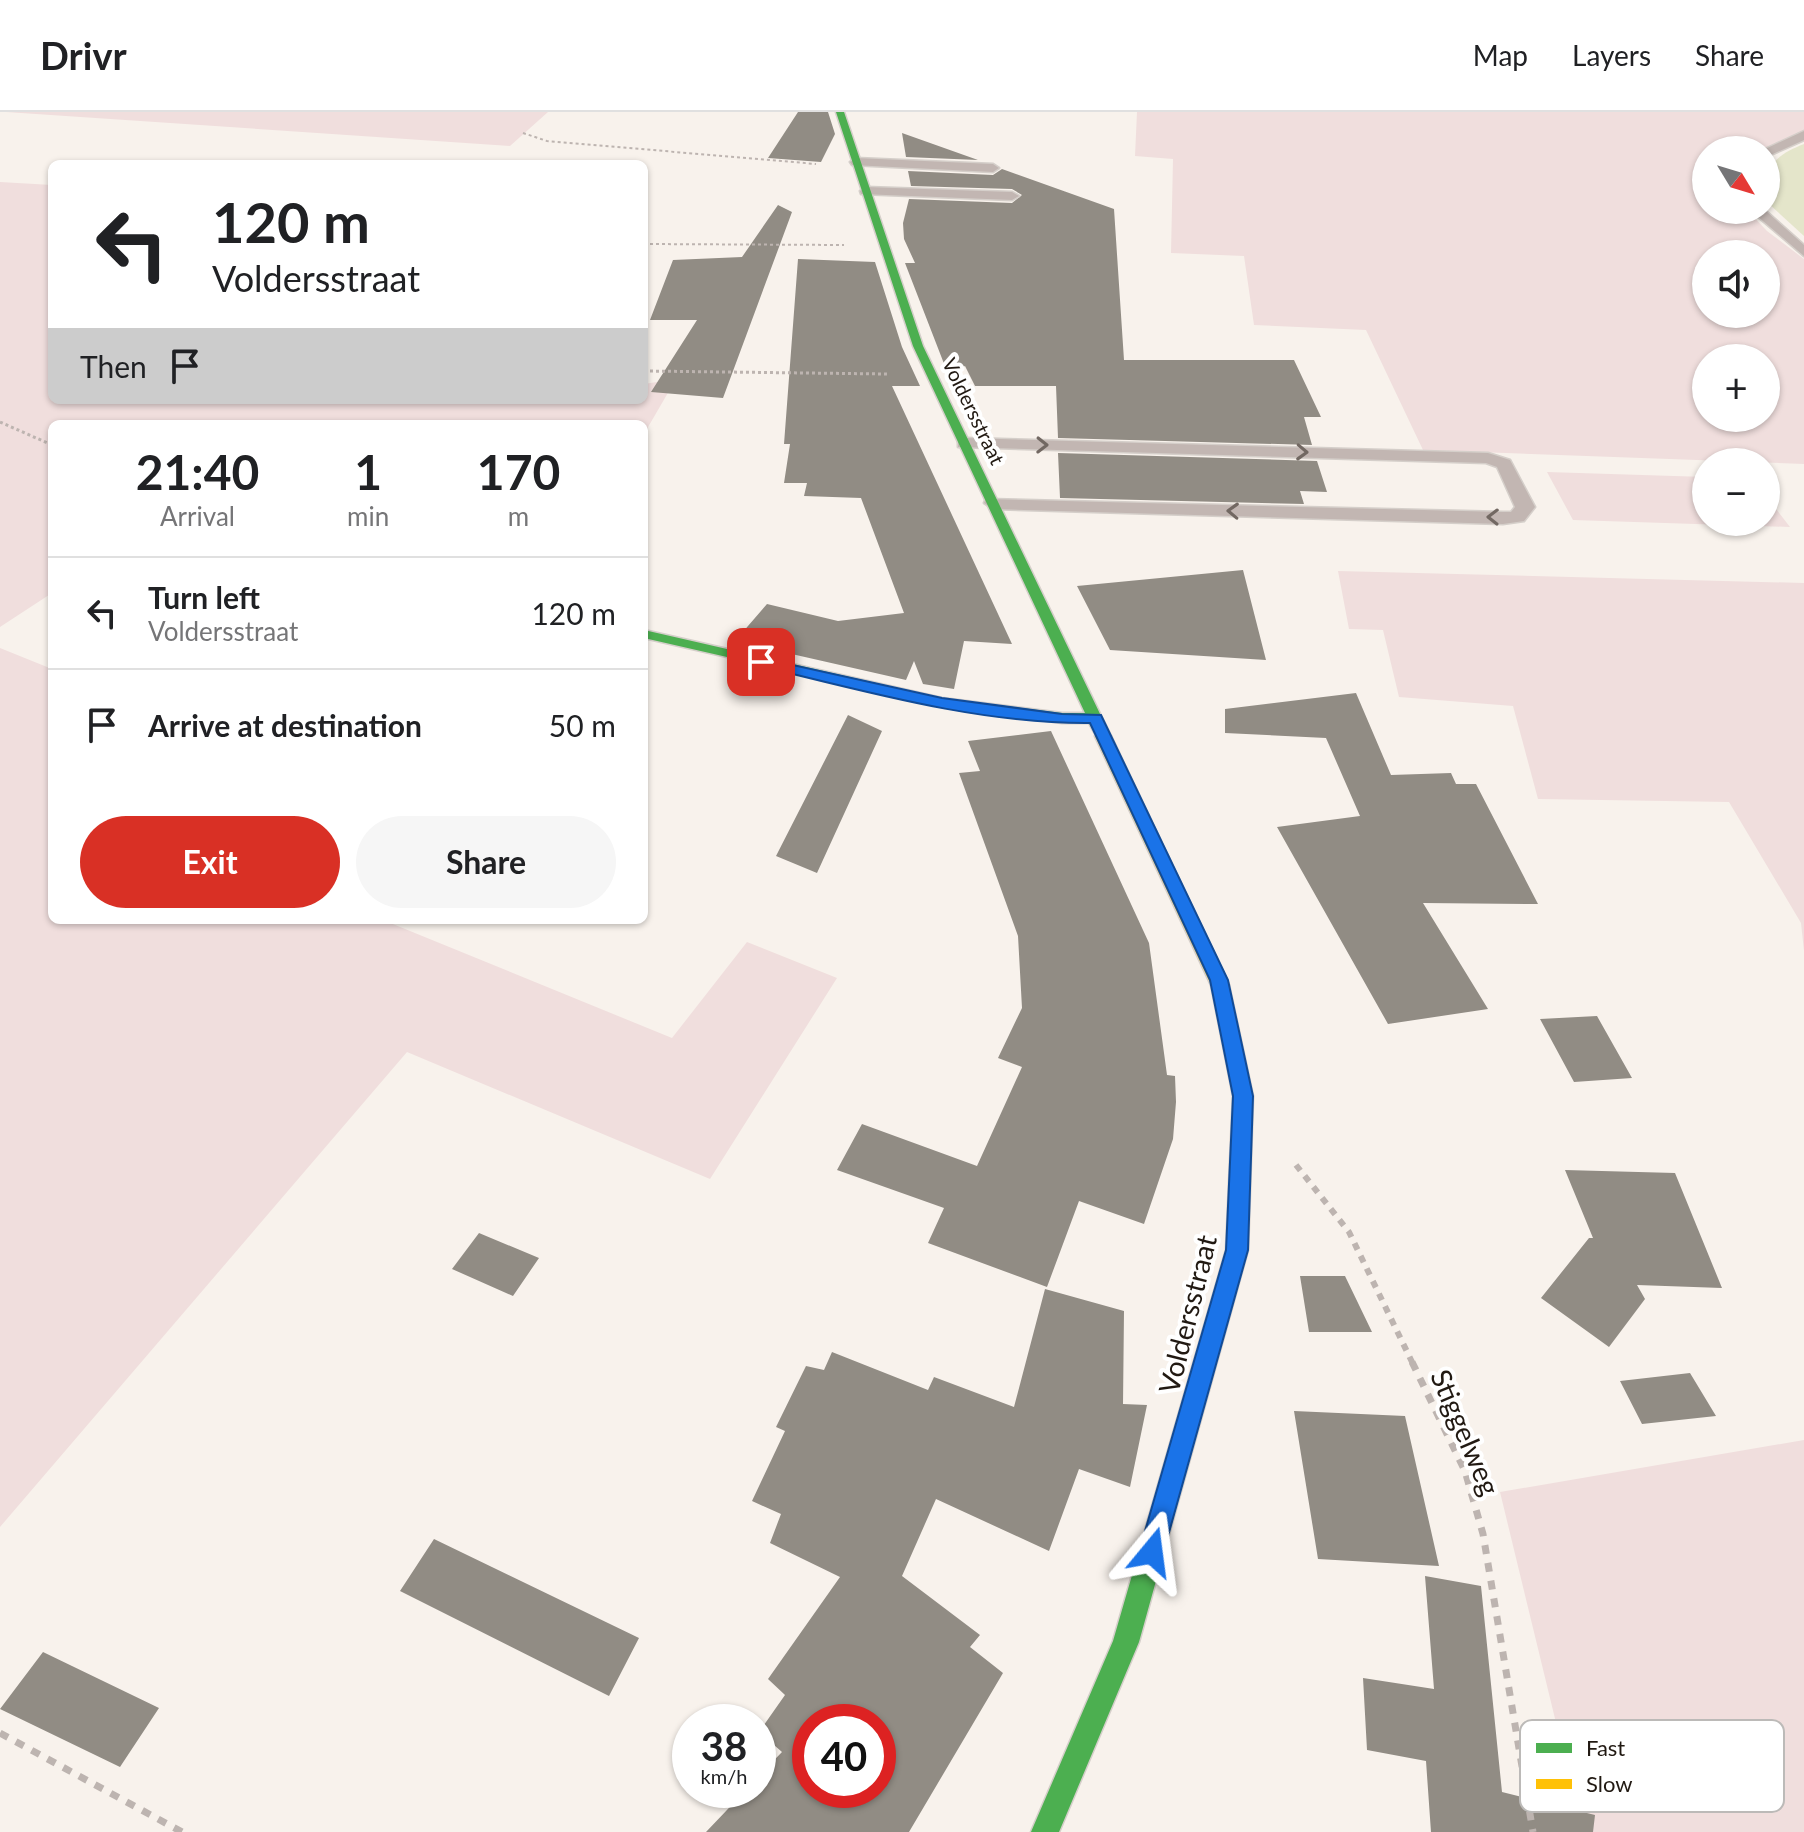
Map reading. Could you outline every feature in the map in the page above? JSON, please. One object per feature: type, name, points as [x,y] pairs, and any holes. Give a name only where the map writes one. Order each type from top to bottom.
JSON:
[{"type":"street","name":"Voldersstraat","points":[[840,112],[918,346],[1219,980],[1243,1096],[1237,1250],[1126,1642],[1045,1832]]},
{"type":"street","points":[[648,635],[942,702],[1062,718],[1095,718]]},
{"type":"lane","points":[[1780,146],[1804,135]]},
{"type":"lane","points":[[857,164],[993,168]]},
{"type":"lane","points":[[867,194],[1012,196]]},
{"type":"lane","points":[[867,194],[940,198]]},
{"type":"lane","points":[[1773,224],[1804,252]]},
{"type":"lane","points":[[964,443],[1488,458],[1504,464],[1525,507],[1517,517],[1503,518],[993,503]]},
{"type":"path","points":[[523,133],[547,141],[666,150],[721,158],[857,164]]},
{"type":"path","points":[[648,244],[885,246]]},
{"type":"path","points":[[648,371],[932,375]]},
{"type":"path","points":[[0,422],[48,443]]},
{"type":"path","name":"Stiggelweg","points":[[1291,1158],[1349,1232],[1465,1471],[1483,1534],[1520,1755]]},
{"type":"path","points":[[0,1733],[182,1832]]},
{"type":"path","name":"Stiggelweg","points":[[1530,1812],[1533,1832]]},
{"type":"shaded area","points":[[6,112],[548,112],[510,146]]},
{"type":"shaded area","points":[[1137,112],[1804,112],[1804,132],[1780,142],[1780,136],[1692,136],[1692,224],[1760,224],[1779,240],[1692,240],[1692,328],[1780,328],[1780,241],[1804,259],[1804,464],[1780,463],[1780,448],[1692,448],[1692,460],[1423,450],[1366,330],[1254,325],[1244,256],[1171,253],[1173,159],[1135,156]]},
{"type":"shaded area","points":[[1804,144],[1804,236],[1780,214],[1780,157]]},
{"type":"shaded area","points":[[0,182],[48,185],[48,404],[648,404],[648,383],[676,379],[648,427],[648,420],[48,420],[48,596],[0,627]]},
{"type":"shaded area","points":[[1547,472],[1692,477],[1692,524],[1573,520]]},
{"type":"shaded area","points":[[1780,514],[1790,527],[1780,527]]},
{"type":"shaded area","points":[[1338,571],[1804,583],[1804,951],[1801,923],[1729,802],[1538,799],[1513,706],[1399,697],[1383,630],[1349,629]]},
{"type":"shaded area","points":[[0,648],[48,667],[48,924],[393,924],[672,1038],[747,942],[837,978],[710,1179],[407,1052],[0,1527]]},
{"type":"shaded area","points":[[1804,1440],[1804,1832],[1562,1832],[1561,1812],[1784,1812],[1784,1720],[1555,1720],[1500,1492]]},
{"type":"building","points":[[798,112],[828,112],[835,134],[821,162],[768,158]]},
{"type":"building","points":[[902,133],[978,160],[906,157]]},
{"type":"building","points":[[1002,169],[1114,209],[1124,360],[1294,360],[1321,417],[1304,417],[1312,445],[1058,438],[1056,386],[975,386],[965,366],[948,374],[905,263],[915,263],[904,239],[903,223],[909,199],[1012,203],[1022,195],[1012,189],[911,186],[908,171],[993,175]]},
{"type":"building","points":[[778,205],[792,212],[723,398],[651,392],[697,320],[650,320],[673,260],[742,257]]},
{"type":"building","points":[[798,259],[875,262],[902,347],[920,386],[892,386],[1012,644],[964,641],[954,689],[923,684],[914,661],[906,680],[735,641],[767,604],[838,621],[904,613],[861,498],[804,496],[807,483],[784,483],[790,444],[784,444]]},
{"type":"building","points":[[1058,453],[1317,461],[1327,492],[1300,491],[1304,504],[1060,498]]},
{"type":"building","points":[[1243,570],[1266,660],[1110,650],[1077,586]]},
{"type":"building","points":[[1356,693],[1391,775],[1451,773],[1456,784],[1476,784],[1538,904],[1423,903],[1488,1009],[1388,1024],[1277,827],[1360,816],[1326,738],[1225,733],[1225,709]]},
{"type":"building","points":[[848,715],[882,731],[817,873],[776,856]]},
{"type":"building","points":[[1051,731],[1149,943],[1167,1075],[1175,1076],[1176,1102],[1173,1139],[1144,1224],[1079,1201],[1047,1287],[928,1243],[944,1208],[837,1170],[862,1124],[977,1166],[1022,1067],[998,1058],[1022,1008],[1018,936],[959,773],[980,771],[968,741]]},
{"type":"building","points":[[1597,1016],[1632,1078],[1574,1082],[1540,1019]]},
{"type":"building","points":[[1565,1170],[1675,1173],[1722,1288],[1637,1285],[1645,1299],[1609,1347],[1541,1298],[1589,1238],[1593,1238]]},
{"type":"building","points":[[479,1233],[539,1258],[513,1296],[452,1269]]},
{"type":"building","points":[[1300,1276],[1345,1276],[1372,1332],[1309,1332]]},
{"type":"building","points":[[1045,1289],[1124,1311],[1123,1404],[1147,1405],[1130,1487],[1079,1469],[1049,1551],[936,1499],[902,1576],[980,1635],[970,1647],[1003,1673],[909,1832],[706,1832],[729,1808],[776,1808],[776,1758],[782,1752],[776,1747],[776,1708],[785,1695],[768,1679],[840,1577],[770,1543],[781,1514],[752,1501],[785,1431],[776,1427],[806,1366],[824,1370],[832,1352],[928,1390],[934,1377],[1014,1407]]},
{"type":"building","points":[[1690,1373],[1716,1416],[1642,1424],[1620,1381]]},
{"type":"building","points":[[1294,1411],[1405,1416],[1439,1566],[1318,1559]]},
{"type":"building","points":[[434,1539],[639,1638],[609,1696],[400,1591]]},
{"type":"building","points":[[1425,1576],[1481,1586],[1502,1792],[1520,1796],[1520,1812],[1583,1812],[1595,1815],[1593,1832],[1431,1832],[1426,1761],[1367,1750],[1363,1678],[1434,1689]]},
{"type":"building","points":[[43,1652],[159,1708],[120,1767],[0,1709]]},
{"type":"traffic: fast","points":[[840,112],[918,346],[1103,736]]},
{"type":"traffic: fast","points":[[648,635],[942,702],[1062,718],[1095,718]]},
{"type":"traffic: fast","points":[[1045,1832],[1126,1642],[1237,1250],[1243,1096],[1220,985]]},
{"type":"traffic: slow","points":[[1103,736],[1220,985]]},
{"type":"route","points":[[761,662],[942,702],[1062,718],[1095,718],[1219,980],[1243,1096],[1237,1250],[1152,1552]]}]
